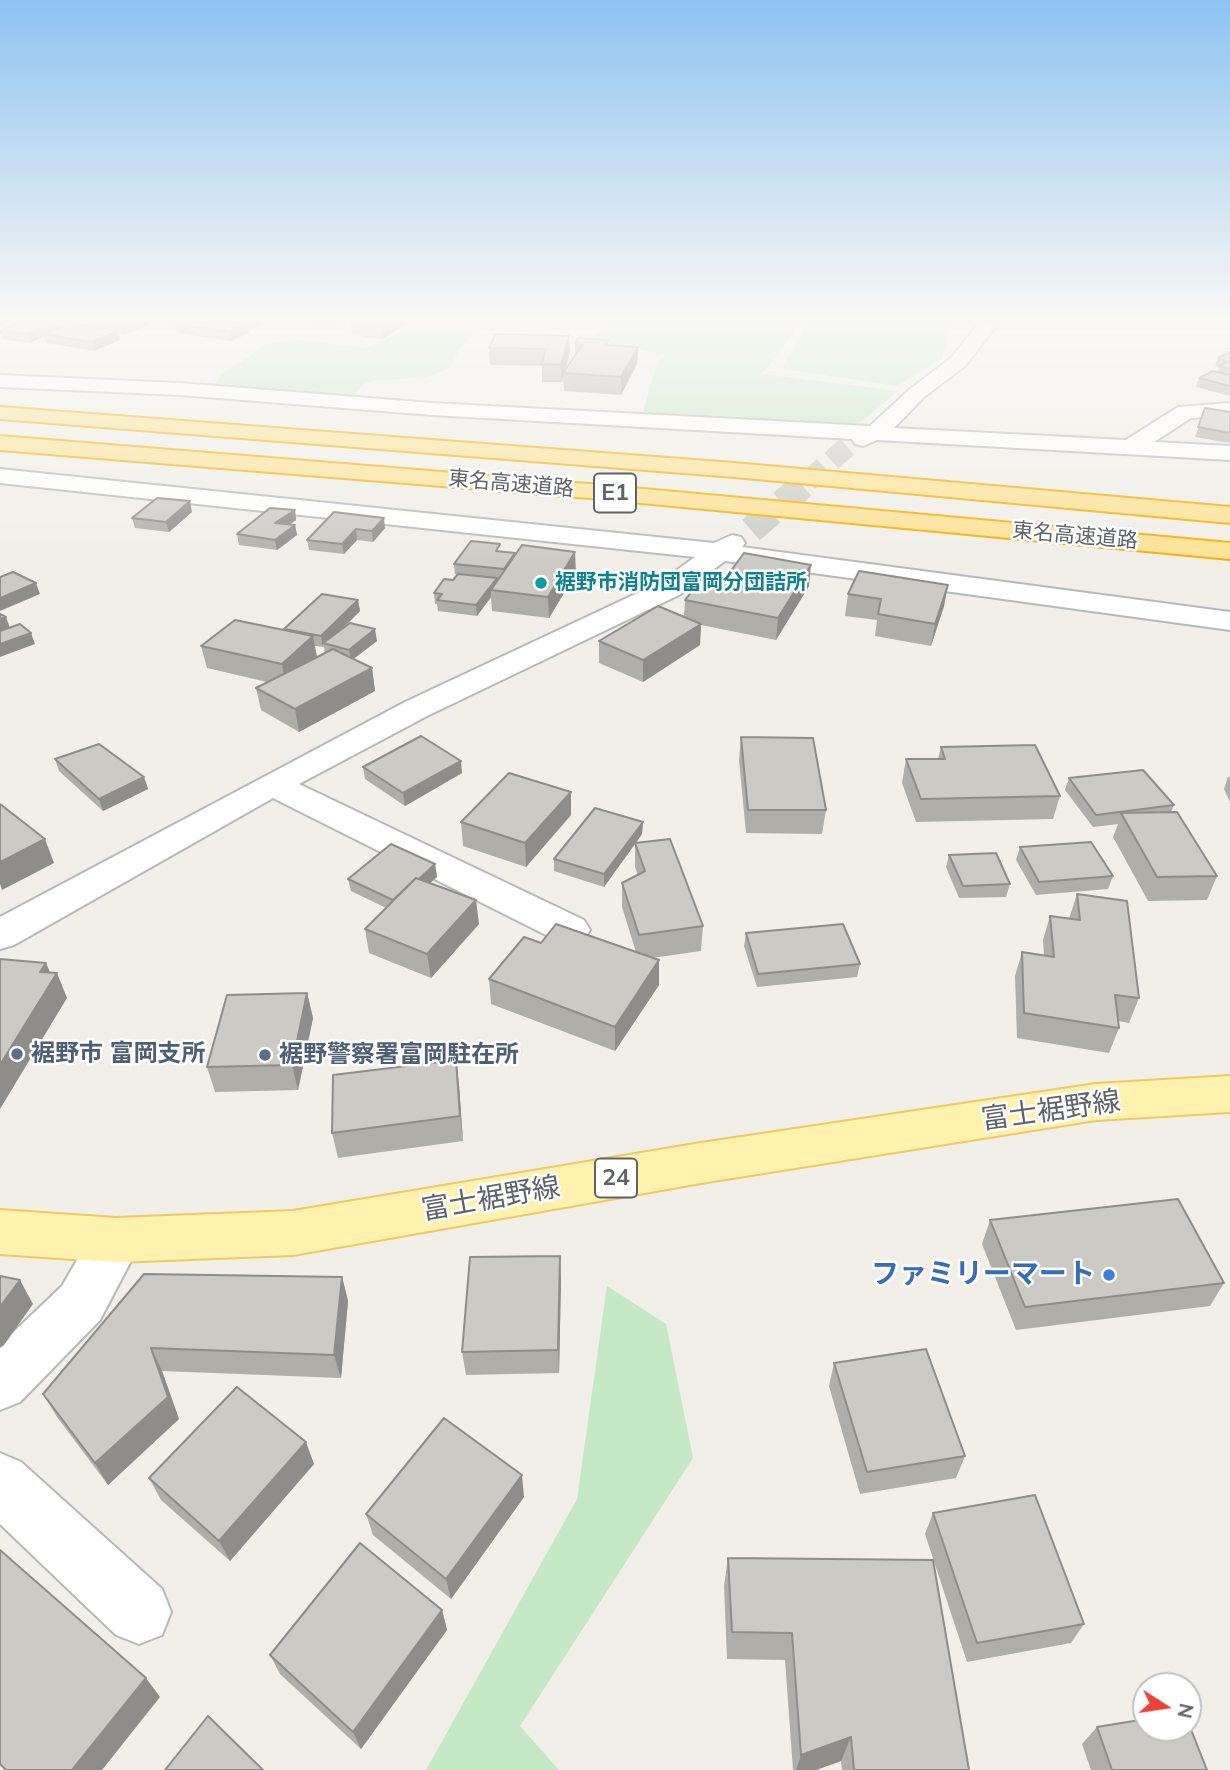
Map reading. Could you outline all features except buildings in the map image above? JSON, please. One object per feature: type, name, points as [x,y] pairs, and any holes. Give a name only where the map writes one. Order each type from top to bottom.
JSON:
[{"type":"highway","name":"東名高速道路","points":[[0,413],[734,470],[1230,515]]},
{"type":"highway","name":"東名高速道路","points":[[0,443],[589,491],[1230,551]]},
{"type":"main road","name":"富士裾野線","points":[[0,1233],[116,1240],[293,1233],[701,1163],[1096,1102],[1230,1094]]},
{"type":"street","points":[[377,405],[1230,453]]},
{"type":"street","points":[[848,446],[878,431],[905,405]]},
{"type":"street","points":[[1131,447],[1186,412],[1230,409]]},
{"type":"street","points":[[0,476],[720,552],[1230,621]]},
{"type":"street","points":[[0,935],[272,784],[416,709],[669,589],[751,530]]},
{"type":"street","points":[[272,784],[570,930]]},
{"type":"street","points":[[0,1383],[81,1303],[116,1240]]},
{"type":"street","points":[[0,1483],[139,1612]]},
{"type":"green space","points":[[645,405],[882,405],[864,420],[854,424],[641,420]]},
{"type":"green space","points":[[607,1286],[666,1324],[693,1458],[520,1726],[559,1770],[426,1770],[577,1499]]},
{"type":"tunnel","points":[[808,481],[848,446]]},
{"type":"tunnel","points":[[751,530],[810,479]]},
{"type":"place","name":"裾野市消防団富岡分団詰所","points":[[541,583]]},
{"type":"place","name":"裾野市 富岡支所","points":[[17,1054]]},
{"type":"place","name":"裾野警察署富岡駐在所","points":[[265,1055]]},
{"type":"place","name":"ファミリーマート","points":[[1109,1275]]}]
